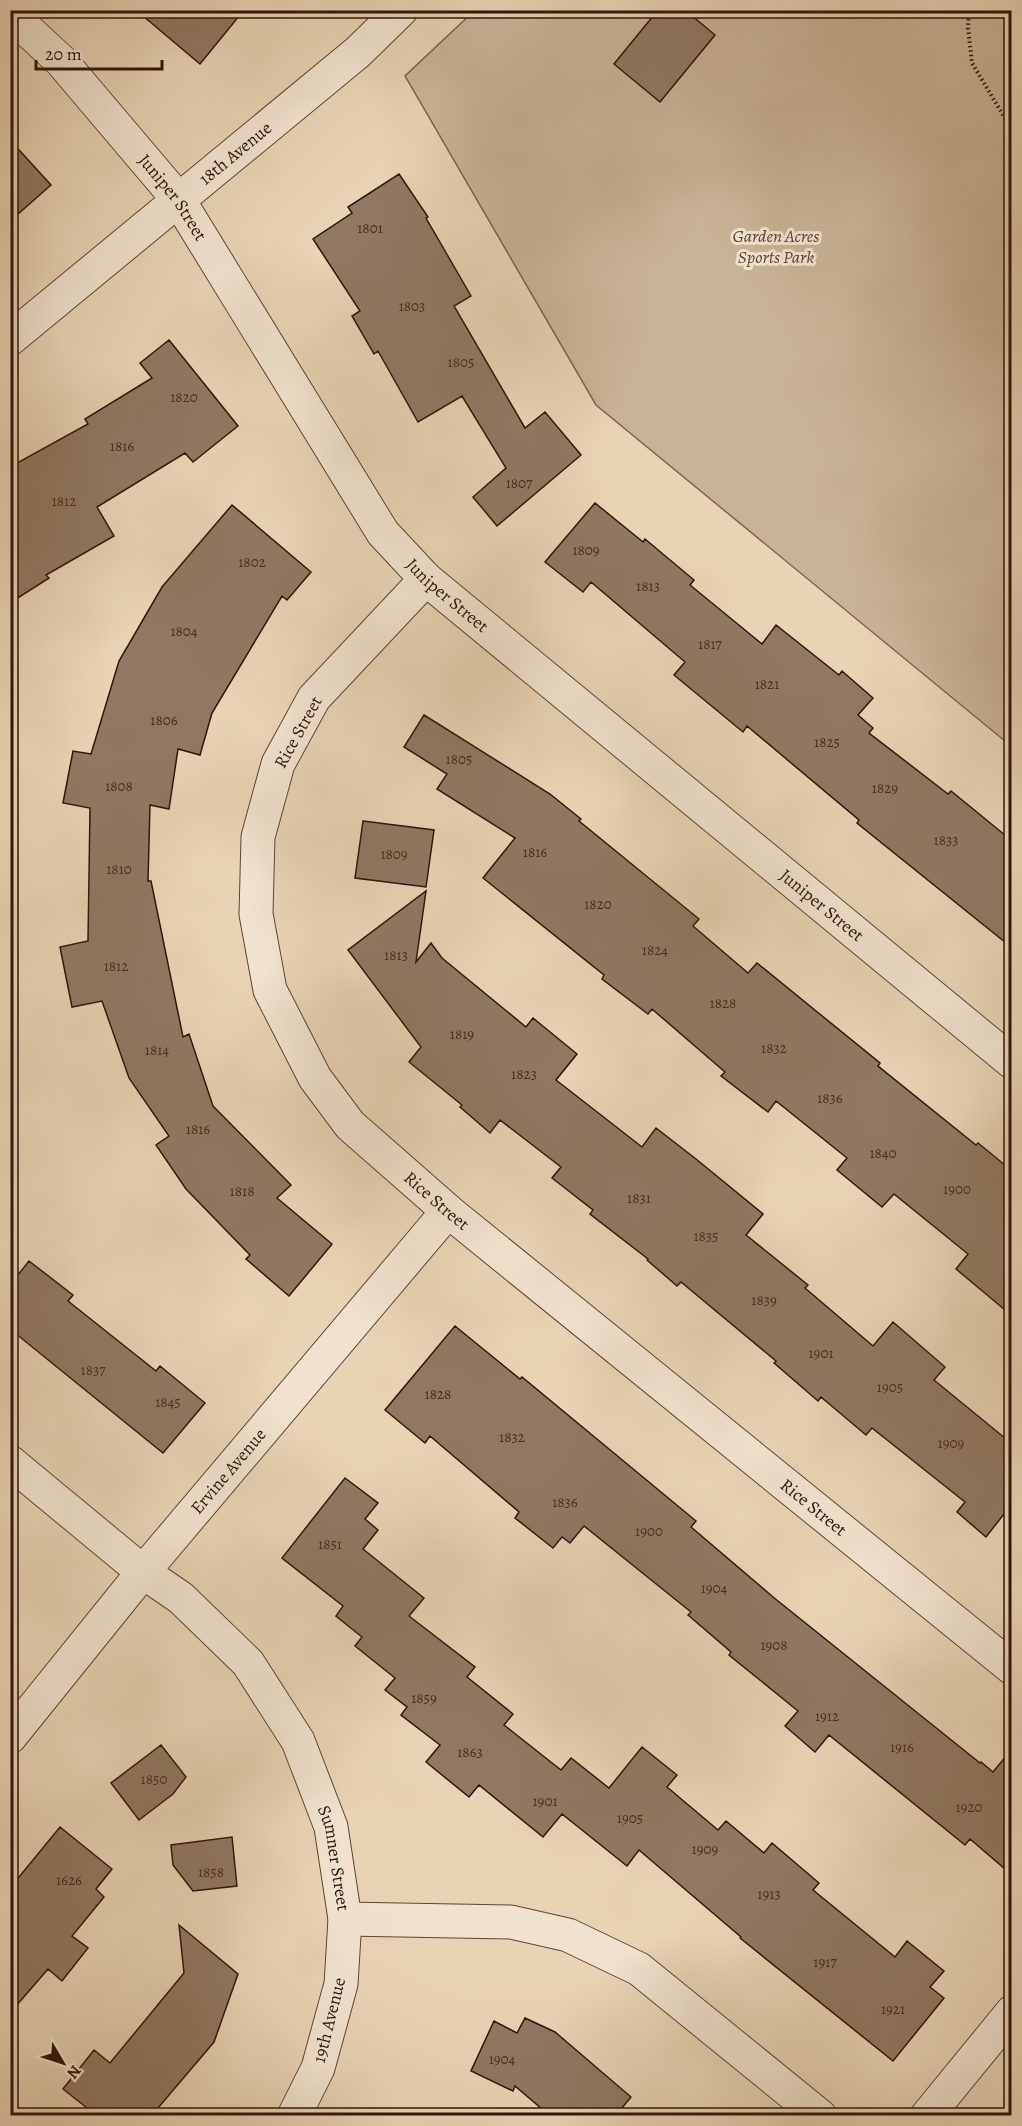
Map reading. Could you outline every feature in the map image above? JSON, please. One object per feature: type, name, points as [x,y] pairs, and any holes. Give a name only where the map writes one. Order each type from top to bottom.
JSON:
[{"type":"street","name":"18th Avenue","points":[[10,339],[358,52],[401,10]]},
{"type":"street","name":"Juniper Street","points":[[10,14],[61,61],[178,199],[383,533],[426,579],[1011,1062]]},
{"type":"street","name":"Rice Street","points":[[426,579],[314,698],[278,764],[258,837],[256,914],[270,990],[315,1078],[350,1125],[448,1211],[1011,1668]]},
{"type":"street","name":"Ervine Avenue","points":[[10,1737],[143,1572],[448,1211]]},
{"type":"street","name":"Sumner Street","points":[[10,1462],[143,1572],[181,1598],[248,1663],[298,1741],[331,1827],[345,1919],[511,1922],[568,1935],[639,1969],[820,2115]]},
{"type":"street","name":"19th Avenue","points":[[294,2115],[318,2068],[341,1984],[345,1919]]},
{"type":"street","points":[[927,2115],[1011,2012]]},
{"type":"path","points":[[969,10],[968,28],[972,63],[1011,130]]},
{"type":"green space","name":"Garden Acres Sports Park","points":[[474,11],[1011,11],[1011,746],[596,405],[405,76]]},
{"type":"building","points":[[136,10],[244,10],[200,64]]},
{"type":"building","points":[[658,10],[685,10],[715,35],[660,102],[614,64]]},
{"type":"building","points":[[10,140],[51,185],[10,221]]},
{"type":"building","points":[[399,174],[428,217],[426,218],[471,296],[454,306],[525,428],[545,412],[581,455],[497,526],[473,497],[506,468],[462,396],[418,422],[378,351],[374,354],[352,316],[360,311],[313,239],[352,213],[348,207]]},
{"type":"building","points":[[169,340],[238,426],[193,462],[185,453],[97,507],[114,536],[46,575],[49,578],[10,603],[10,467],[88,424],[85,419],[152,378],[140,363]]},
{"type":"building","points":[[595,503],[643,542],[645,539],[694,580],[690,585],[762,644],[776,625],[839,675],[842,671],[873,698],[858,715],[873,728],[869,733],[948,794],[951,791],[1011,840],[1011,947],[857,823],[859,820],[747,726],[743,732],[674,675],[685,662],[591,582],[583,592],[545,562]]},
{"type":"building","points":[[232,505],[311,572],[287,600],[282,596],[212,713],[200,755],[178,749],[169,809],[150,805],[148,881],[151,881],[183,1037],[189,1034],[213,1106],[291,1185],[277,1198],[332,1244],[289,1296],[246,1259],[250,1255],[186,1189],[156,1145],[169,1136],[129,1078],[102,1001],[72,1007],[60,947],[88,941],[90,808],[63,803],[73,751],[91,754],[119,661],[162,587]]},
{"type":"building","points":[[424,715],[550,794],[581,819],[579,821],[699,919],[693,926],[748,973],[757,963],[880,1063],[878,1066],[976,1145],[978,1143],[1011,1170],[1011,1315],[956,1269],[968,1254],[894,1194],[882,1207],[837,1170],[847,1158],[776,1101],[768,1112],[721,1076],[725,1072],[652,1009],[648,1014],[602,979],[604,975],[483,878],[515,838],[437,789],[447,774],[404,747]]},
{"type":"building","points":[[363,821],[434,830],[426,887],[355,878]]},
{"type":"building","points":[[426,891],[416,962],[431,943],[442,958],[526,1027],[533,1018],[577,1054],[556,1080],[642,1147],[656,1128],[696,1159],[763,1214],[746,1235],[808,1285],[805,1288],[873,1346],[893,1322],[945,1367],[934,1380],[1011,1443],[1011,1505],[986,1537],[957,1512],[965,1502],[872,1428],[866,1435],[821,1397],[818,1401],[774,1363],[776,1361],[681,1282],[677,1286],[648,1259],[590,1214],[593,1210],[552,1178],[561,1167],[500,1120],[490,1133],[460,1107],[462,1105],[409,1062],[421,1047],[348,950]]},
{"type":"building","points":[[29,1261],[73,1295],[68,1301],[156,1371],[160,1366],[205,1403],[163,1453],[10,1329],[10,1285]]},
{"type":"building","points":[[455,1326],[520,1379],[522,1377],[696,1521],[691,1527],[773,1597],[980,1763],[993,1772],[1011,1750],[1011,1874],[970,1839],[965,1845],[829,1735],[815,1752],[785,1726],[798,1711],[729,1655],[731,1652],[688,1615],[691,1612],[584,1526],[570,1543],[562,1537],[553,1548],[515,1518],[519,1512],[430,1436],[425,1443],[385,1410]]},
{"type":"building","points":[[345,1478],[378,1503],[365,1519],[378,1530],[363,1549],[424,1598],[409,1616],[475,1667],[467,1677],[513,1714],[504,1725],[561,1770],[571,1758],[609,1788],[642,1747],[677,1775],[667,1787],[718,1830],[726,1821],[764,1853],[772,1843],[819,1883],[813,1890],[895,1957],[907,1941],[944,1971],[930,1987],[944,1998],[893,2061],[740,1938],[639,1850],[627,1866],[562,1814],[543,1837],[479,1785],[469,1797],[426,1762],[440,1745],[401,1715],[407,1707],[385,1690],[395,1678],[355,1646],[362,1637],[336,1616],[343,1606],[282,1558]]},
{"type":"building","points":[[161,1745],[186,1777],[173,1794],[139,1820],[111,1783]]},
{"type":"building","points":[[60,1827],[112,1869],[96,1889],[104,1897],[72,1936],[88,1948],[62,1981],[48,1969],[10,2013],[10,1888]]},
{"type":"building","points":[[232,1837],[237,1886],[193,1891],[173,1865],[171,1845]]},
{"type":"building","points":[[179,1925],[238,1974],[214,2042],[152,2115],[96,2115],[63,2089],[94,2050],[110,2063],[184,1973]]},
{"type":"building","points":[[525,2018],[555,2032],[631,2097],[616,2115],[549,2115],[515,2086],[513,2091],[471,2071],[494,2021],[517,2033]]}]
